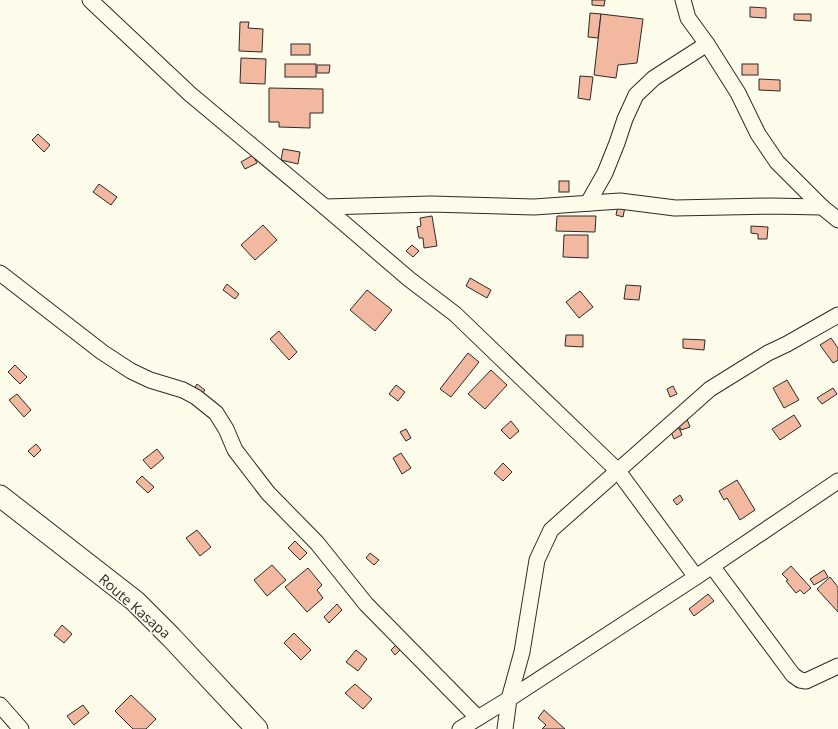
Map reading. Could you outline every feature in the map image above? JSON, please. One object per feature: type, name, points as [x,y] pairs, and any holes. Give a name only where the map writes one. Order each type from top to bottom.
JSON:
[{"type":"main road","name":"Route Kasapa","points":[[0,496],[135,601],[176,642],[257,729]]},
{"type":"street","points":[[90,0],[190,94],[409,278],[455,314],[618,471],[696,577]]},
{"type":"street","points":[[682,0],[688,18],[707,44],[738,93],[758,134],[777,162],[822,207],[838,220]]},
{"type":"street","points":[[588,203],[605,173],[625,119],[636,96],[654,78],[707,44]]},
{"type":"street","points":[[325,207],[431,204],[534,207],[620,201],[675,208],[770,206],[822,207]]},
{"type":"street","points":[[0,273],[114,360],[150,380],[183,390],[196,397],[216,413],[226,429],[235,450],[268,493],[317,543],[366,604],[478,718]]},
{"type":"street","points":[[505,729],[509,699],[522,652],[537,560],[551,530],[710,389],[768,353],[838,316]]},
{"type":"street","points":[[460,729],[509,699],[696,577],[838,481]]},
{"type":"street","points":[[712,566],[793,675],[800,680],[806,681],[838,666]]},
{"type":"street","points":[[0,705],[21,729]]},
{"type":"building","points":[[592,0],[605,0],[604,6],[592,5]]},
{"type":"building","points":[[750,7],[766,8],[766,18],[750,17]]},
{"type":"building","points":[[590,13],[601,14],[598,38],[588,37]]},
{"type":"building","points":[[601,14],[643,19],[637,63],[618,65],[616,78],[594,75]]},
{"type":"building","points":[[794,14],[811,14],[811,21],[794,20]]},
{"type":"building","points":[[240,22],[249,22],[248,28],[263,29],[262,52],[239,51]]},
{"type":"building","points":[[291,44],[310,44],[310,55],[291,55]]},
{"type":"building","points":[[241,58],[266,59],[265,84],[240,83]]},
{"type":"building","points":[[285,64],[316,64],[316,77],[285,77]]},
{"type":"building","points":[[742,64],[758,64],[758,75],[742,75]]},
{"type":"building","points":[[317,65],[330,65],[329,73],[317,73]]},
{"type":"building","points":[[580,76],[593,77],[590,100],[578,98]]},
{"type":"building","points":[[759,79],[780,80],[780,91],[759,90]]},
{"type":"building","points":[[269,88],[323,89],[323,113],[310,113],[310,128],[279,127],[279,122],[269,122]]},
{"type":"building","points":[[38,134],[50,145],[44,152],[32,140]]},
{"type":"building","points":[[283,149],[300,152],[298,164],[281,160]]},
{"type":"building","points":[[253,155],[257,163],[245,169],[241,162]]},
{"type":"building","points":[[559,181],[569,181],[569,192],[559,192]]},
{"type":"building","points":[[99,184],[117,197],[111,205],[93,192]]},
{"type":"building","points":[[618,205],[625,207],[623,217],[616,215]]},
{"type":"building","points":[[432,216],[437,246],[424,248],[423,238],[419,238],[417,227],[421,226],[420,218]]},
{"type":"building","points":[[557,216],[596,216],[595,232],[556,231]]},
{"type":"building","points":[[263,225],[277,240],[255,260],[241,245]]},
{"type":"building","points":[[751,226],[768,227],[767,239],[758,239],[758,234],[751,233]]},
{"type":"building","points":[[564,235],[588,235],[588,258],[563,257]]},
{"type":"building","points":[[412,245],[419,251],[413,257],[406,251]]},
{"type":"building","points":[[470,278],[491,290],[487,298],[466,286]]},
{"type":"building","points":[[227,284],[239,294],[235,299],[223,290]]},
{"type":"building","points":[[626,285],[641,286],[639,300],[624,299]]},
{"type":"building","points":[[367,290],[392,310],[375,331],[350,310]]},
{"type":"building","points":[[580,291],[593,307],[579,318],[566,302]]},
{"type":"building","points":[[279,331],[297,352],[289,360],[270,339]]},
{"type":"building","points":[[566,335],[583,335],[583,347],[565,346]]},
{"type":"building","points":[[831,338],[838,348],[838,360],[833,363],[820,345]]},
{"type":"building","points":[[683,339],[705,340],[704,350],[683,348]]},
{"type":"building","points":[[468,353],[479,362],[451,397],[440,389]]},
{"type":"building","points":[[15,365],[27,377],[20,384],[8,372]]},
{"type":"building","points":[[491,370],[507,385],[485,409],[468,394]]},
{"type":"building","points":[[787,380],[799,400],[784,408],[773,388]]},
{"type":"building","points":[[197,384],[205,390],[200,397],[192,392]]},
{"type":"building","points":[[396,385],[405,392],[398,401],[389,394]]},
{"type":"building","points":[[673,386],[677,394],[670,397],[667,389]]},
{"type":"building","points":[[833,388],[837,394],[822,404],[817,398]]},
{"type":"building","points":[[17,394],[31,410],[24,417],[9,400]]},
{"type":"building","points":[[794,415],[801,426],[780,440],[772,429]]},
{"type":"building","points":[[687,419],[690,427],[681,430],[678,423]]},
{"type":"building","points":[[511,421],[519,431],[510,439],[501,430]]},
{"type":"building","points":[[679,428],[682,435],[674,439],[671,432]]},
{"type":"building","points":[[406,429],[411,438],[406,441],[400,432]]},
{"type":"building","points":[[36,444],[41,450],[34,457],[28,451]]},
{"type":"building","points":[[157,449],[164,458],[151,469],[143,460]]},
{"type":"building","points":[[401,453],[411,468],[402,474],[393,458]]},
{"type":"building","points":[[503,463],[512,472],[503,481],[494,473]]},
{"type":"building","points":[[142,476],[154,487],[148,493],[136,482]]},
{"type":"building","points":[[737,480],[755,510],[740,520],[727,498],[724,500],[719,491]]},
{"type":"building","points":[[680,495],[683,500],[677,505],[673,500]]},
{"type":"building","points":[[197,530],[211,547],[200,556],[186,538]]},
{"type":"building","points":[[295,541],[307,553],[300,560],[288,548]]},
{"type":"building","points":[[370,553],[379,560],[374,565],[366,558]]},
{"type":"building","points":[[272,565],[286,580],[267,596],[254,580]]},
{"type":"building","points":[[791,566],[811,588],[804,594],[800,590],[796,593],[786,581],[788,580],[782,574]]},
{"type":"building","points":[[308,568],[322,585],[317,590],[323,598],[307,612],[285,587]]},
{"type":"building","points":[[824,570],[828,577],[814,585],[810,579]]},
{"type":"building","points":[[830,577],[838,587],[838,612],[817,589]]},
{"type":"building","points":[[708,594],[714,601],[694,616],[689,609]]},
{"type":"building","points":[[337,604],[342,610],[329,623],[324,617]]},
{"type":"building","points":[[62,625],[72,634],[64,643],[54,635]]},
{"type":"building","points":[[294,633],[311,650],[301,660],[284,643]]},
{"type":"building","points":[[397,644],[402,648],[395,655],[391,650]]},
{"type":"building","points":[[356,650],[367,659],[358,671],[346,662]]},
{"type":"building","points":[[355,684],[372,699],[363,709],[345,693]]},
{"type":"building","points":[[131,695],[156,719],[146,729],[133,729],[115,711]]},
{"type":"building","points":[[83,705],[89,713],[74,725],[67,716]]},
{"type":"building","points":[[544,710],[565,729],[542,729],[546,725],[538,718]]}]
